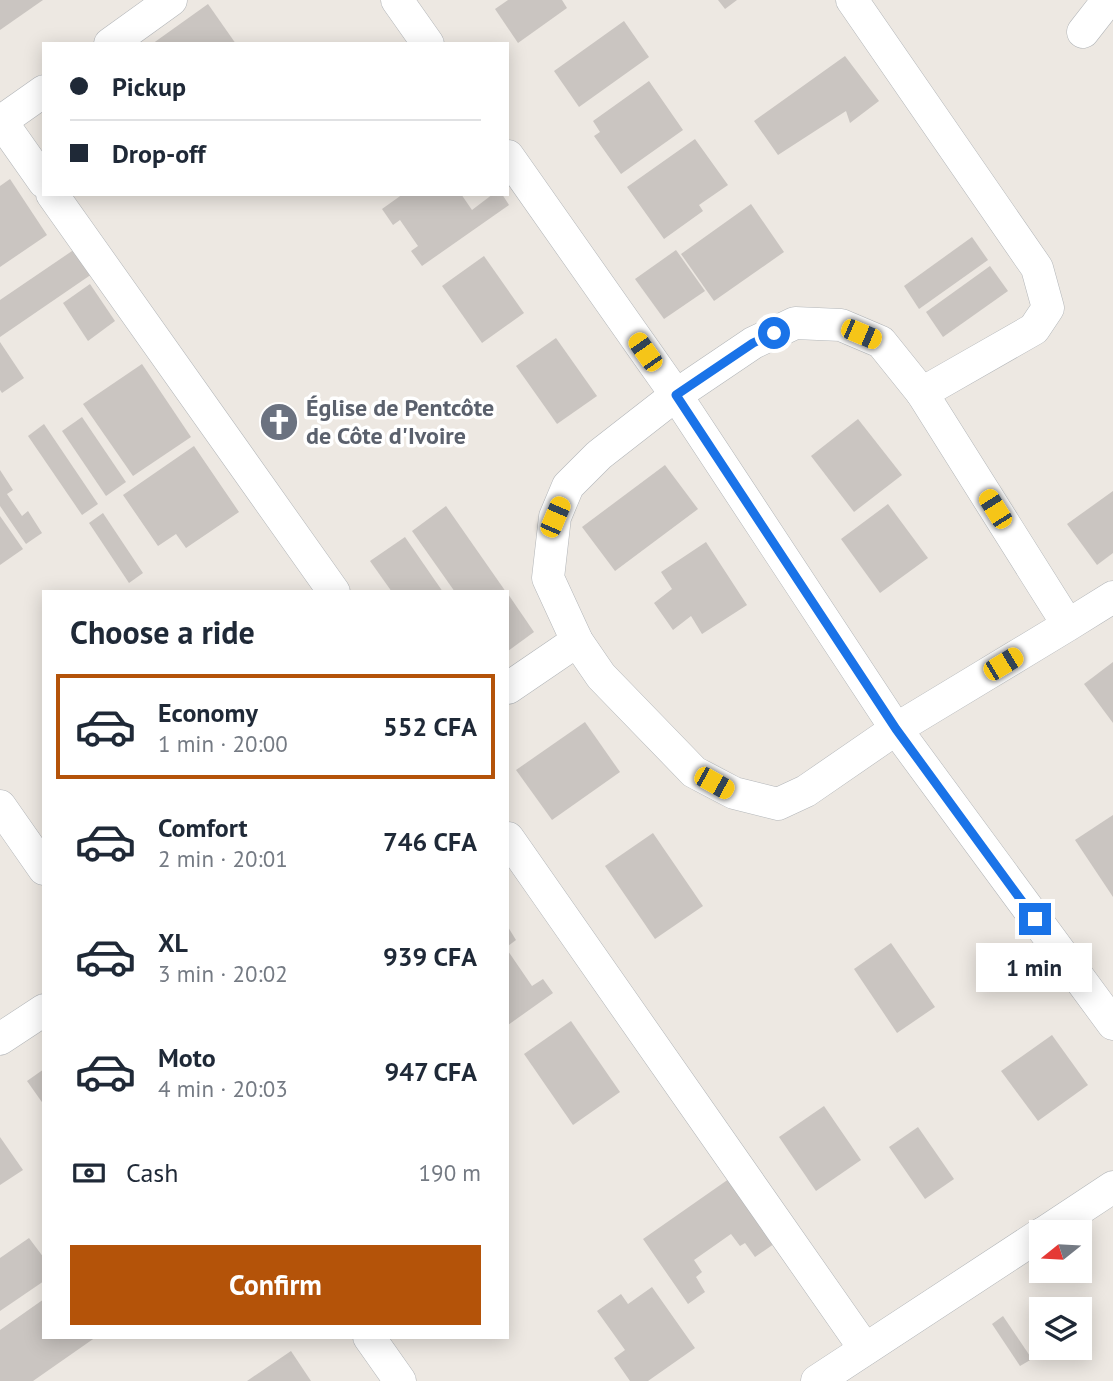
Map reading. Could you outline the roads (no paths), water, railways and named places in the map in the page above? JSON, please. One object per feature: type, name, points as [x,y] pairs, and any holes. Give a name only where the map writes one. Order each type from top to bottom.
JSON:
[{"type":"street","points":[[113,42],[171,0]]},
{"type":"street","points":[[397,0],[427,42]]},
{"type":"street","points":[[852,0],[1037,268],[1048,308],[1034,330],[922,393]]},
{"type":"street","points":[[1083,32],[1108,0]]},
{"type":"street","points":[[42,92],[0,122],[42,179]]},
{"type":"street","points":[[509,157],[676,395],[896,729],[1113,1024]]},
{"type":"street","points":[[53,196],[333,590]]},
{"type":"street","points":[[1068,625],[922,393],[881,342],[841,325],[795,323],[753,343],[676,395],[599,454],[568,486],[555,517],[548,578],[577,641],[601,676],[694,772],[734,793],[778,804],[806,791],[896,729],[1068,625],[1113,597]]},
{"type":"street","points":[[509,687],[577,641]]},
{"type":"street","points":[[0,806],[42,866]]},
{"type":"street","points":[[509,839],[865,1349]]},
{"type":"street","points":[[0,1040],[42,1011]]},
{"type":"street","points":[[1063,1220],[1113,1187]]},
{"type":"street","points":[[817,1381],[1029,1242]]},
{"type":"street","points":[[370,1339],[400,1381]]},
{"type":"place","name":"Église de Pentcôte de Côte d'Ivoire","points":[[279,422]]}]
